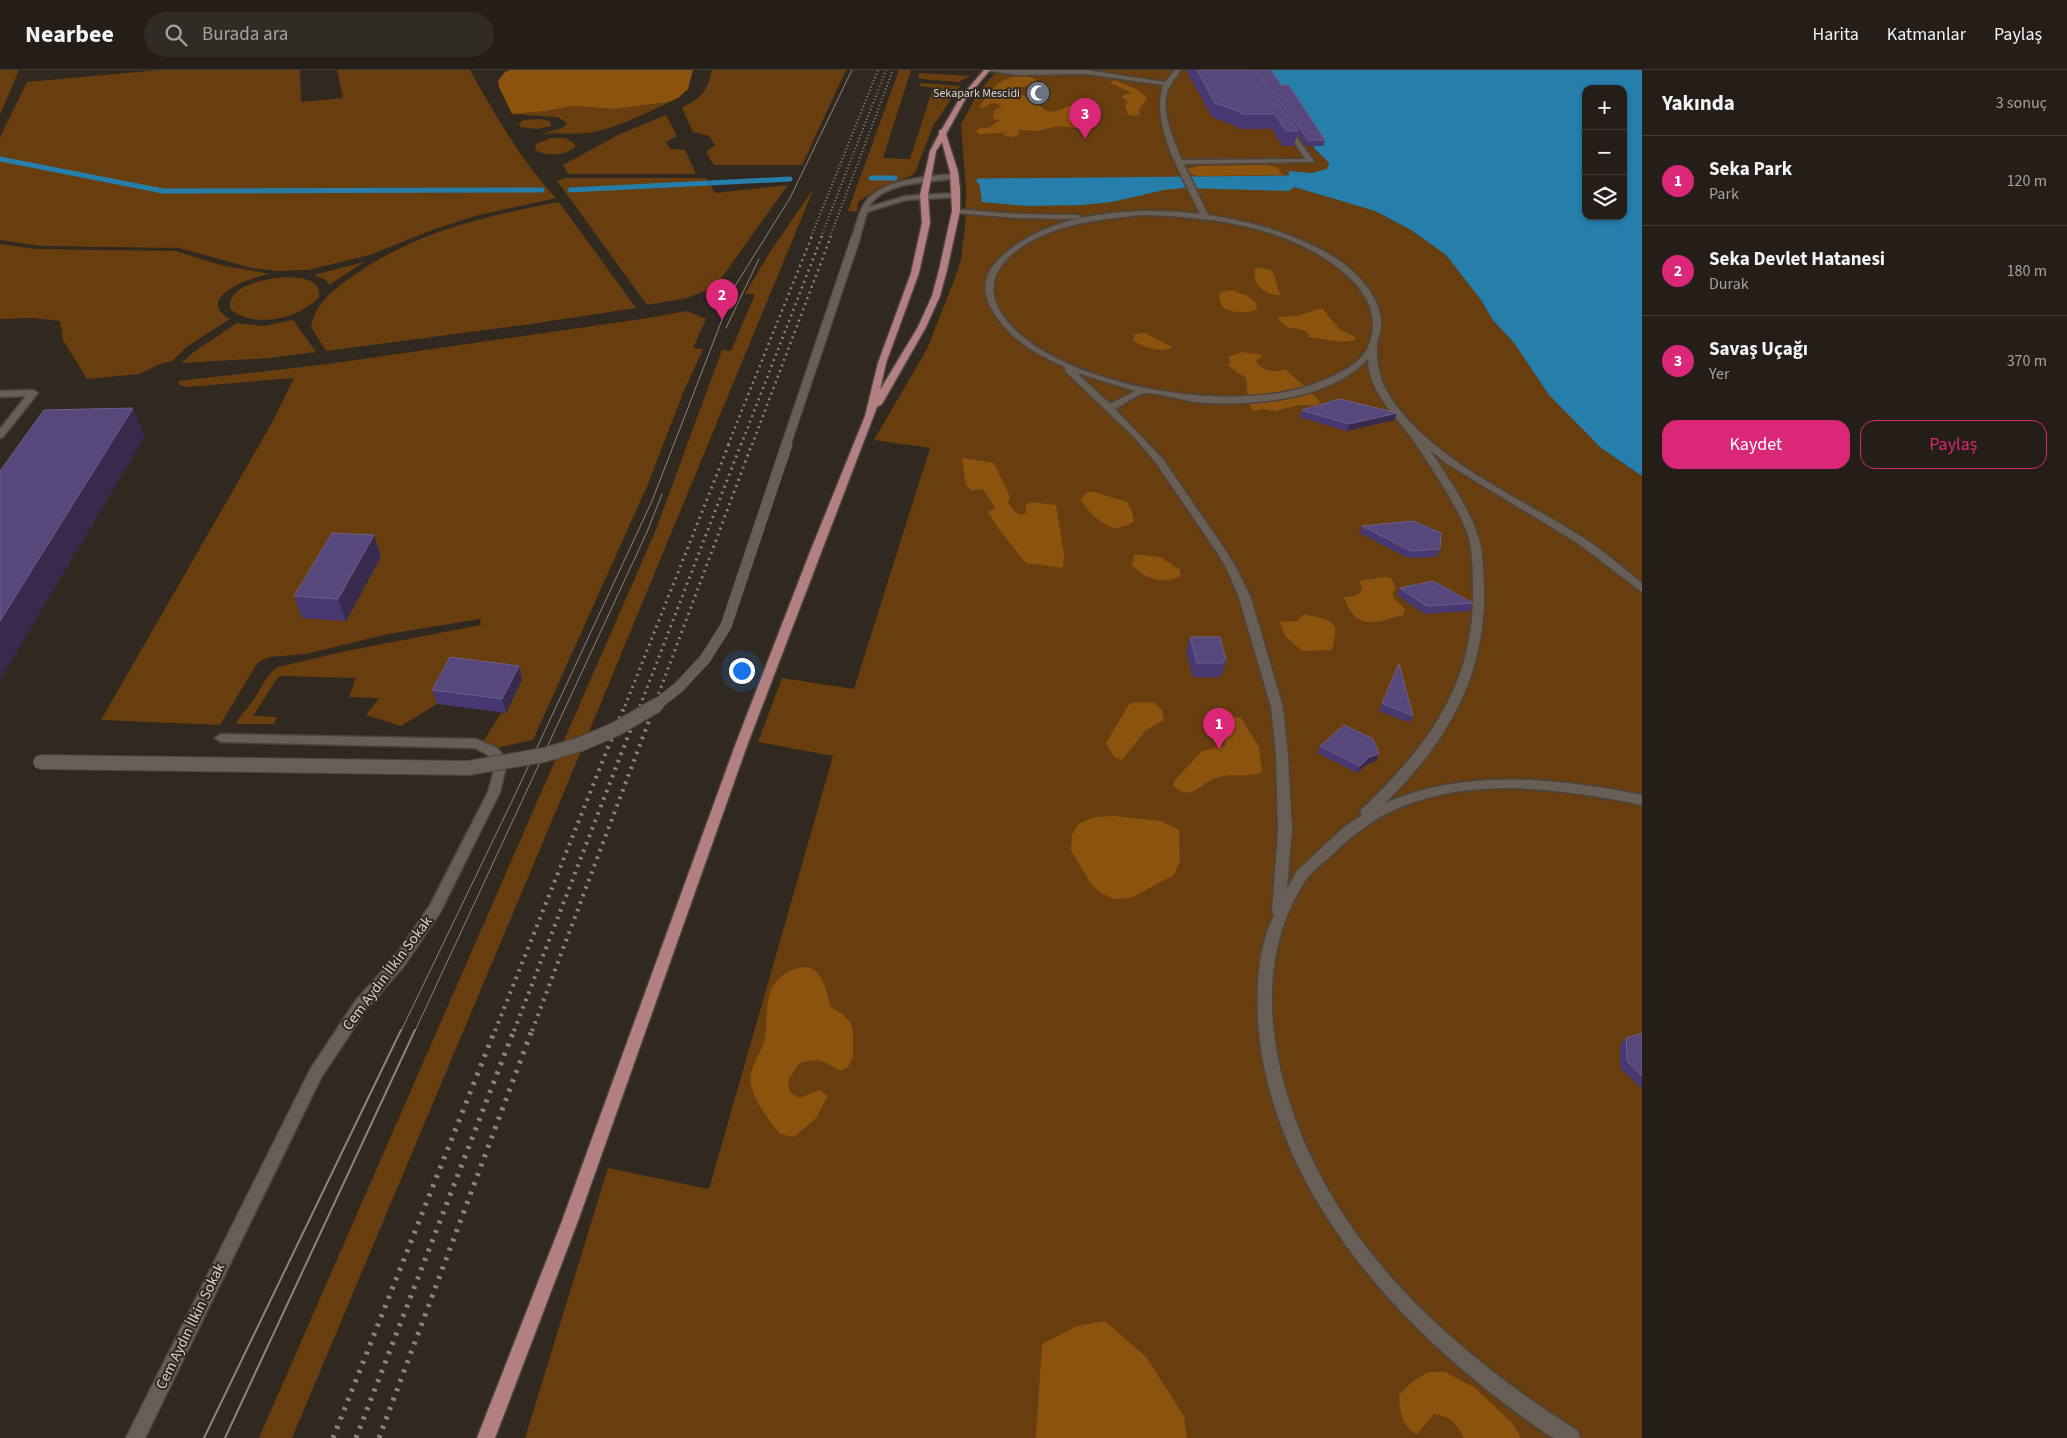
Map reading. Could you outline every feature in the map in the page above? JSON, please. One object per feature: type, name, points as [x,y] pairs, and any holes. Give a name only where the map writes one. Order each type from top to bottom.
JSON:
[{"type":"main road","points":[[870,416],[882,363],[915,273],[926,223],[924,195],[933,150],[942,131],[962,99],[987,70]]},
{"type":"main road","points":[[486,1438],[570,1221],[742,743],[815,552],[870,416],[917,336],[936,296],[956,211],[955,176],[942,131]]},
{"type":"street","points":[[987,70],[1017,73],[1086,72],[1167,84]]},
{"type":"street","points":[[1129,70],[1151,89]]},
{"type":"street","points":[[1178,70],[1160,97],[1166,134],[1204,216]]},
{"type":"street","points":[[1179,162],[1310,161],[1280,118]]},
{"type":"street","points":[[40,762],[426,768],[500,765],[553,754],[581,745],[612,732],[650,710],[685,684],[718,644],[726,626],[864,211],[870,200],[880,192],[928,178],[955,176]]},
{"type":"street","points":[[864,211],[892,201],[924,195],[956,195]]},
{"type":"street","points":[[956,211],[1017,216],[1104,216],[1162,213],[1204,216],[1251,225],[1286,236],[1341,266],[1355,278],[1372,302],[1378,325],[1373,348],[1373,369],[1376,376],[1393,408],[1427,452],[1472,535],[1479,586],[1479,614],[1475,645],[1469,668],[1454,704],[1437,736],[1405,776],[1309,867],[1279,911]]},
{"type":"street","points":[[1104,216],[1069,224],[1023,242],[1010,251],[991,272],[989,296],[995,312],[1006,327],[1038,350],[1060,362],[1111,382],[1169,396],[1225,400],[1278,397],[1329,382],[1356,366],[1373,348]]},
{"type":"street","points":[[1060,362],[1110,408],[1160,461],[1201,519],[1232,569],[1245,598],[1270,678],[1277,707],[1282,755],[1284,830],[1279,911],[1269,944],[1264,975],[1263,1004],[1265,1038],[1271,1070],[1296,1140],[1316,1182],[1339,1222],[1378,1273],[1434,1334],[1511,1398],[1571,1438]]},
{"type":"street","points":[[1110,408],[1144,390]]},
{"type":"street","points":[[0,394],[33,393],[0,435]]},
{"type":"street","points":[[1410,428],[1450,462],[1580,540],[1642,588]]},
{"type":"street","name":"Cem Aydın İlkin Sokak","points":[[135,1438],[316,1073],[337,1038],[399,962],[435,909],[494,792],[501,773],[500,759],[497,754],[490,748],[476,744],[221,738]]},
{"type":"street","points":[[1340,837],[1376,812],[1408,799],[1453,788],[1521,785],[1571,787],[1642,800]]},
{"type":"shaded area","points":[[0,70],[19,70],[0,115]]},
{"type":"shaded area","points":[[161,70],[300,70],[301,102],[343,98],[337,70],[470,70],[520,153],[556,198],[475,216],[432,230],[370,255],[308,270],[277,271],[252,268],[179,248],[40,246],[0,240],[0,137],[27,82]]},
{"type":"shaded area","points":[[510,70],[693,70],[688,89],[678,98],[668,102],[615,109],[573,106],[512,114],[498,81],[505,72]]},
{"type":"shaded area","points":[[712,70],[846,70],[802,165],[714,165],[706,152],[715,145],[709,136],[693,132],[682,108],[703,93]]},
{"type":"shaded area","points":[[899,70],[911,70],[883,158],[910,159],[933,88],[920,86],[920,83],[960,86],[933,126],[915,173],[879,188],[858,202],[857,212],[848,211]]},
{"type":"shaded area","points":[[998,70],[1266,70],[1317,153],[1325,157],[1329,164],[1327,169],[1313,173],[1290,171],[1290,178],[1294,187],[1375,211],[1411,230],[1446,255],[1481,300],[1492,319],[1514,343],[1549,395],[1601,448],[1642,476],[1642,1438],[525,1438],[608,1168],[709,1189],[833,756],[758,742],[782,678],[854,689],[930,448],[874,440],[927,349],[955,278],[961,260],[965,227],[966,191],[961,125],[978,92]]},
{"type":"shaded area","points":[[919,73],[970,76],[959,82],[921,79],[918,77]]},
{"type":"shaded area","points":[[1017,76],[1027,76],[1040,83],[1013,89],[1049,112],[1069,106],[1098,110],[1082,120],[1081,126],[1076,128],[1058,126],[1039,131],[1019,130],[1018,135],[1013,137],[1004,136],[1005,133],[979,134],[976,131],[980,128],[988,128],[1000,120],[993,119],[994,112],[1003,106],[993,103],[982,108],[979,107],[995,87]]},
{"type":"shaded area","points":[[1114,80],[1137,89],[1147,98],[1139,110],[1140,114],[1136,116],[1128,115],[1125,105],[1128,102],[1121,96],[1132,93],[1110,83]]},
{"type":"shaded area","points":[[678,98],[621,124],[587,133],[541,134],[562,128],[567,124],[557,117],[512,114],[573,106],[615,109],[661,103]]},
{"type":"shaded area","points":[[666,115],[677,136],[666,142],[670,149],[685,150],[696,174],[568,174],[563,165],[618,135]]},
{"type":"shaded area","points":[[541,119],[550,121],[551,126],[537,129],[520,127],[519,124],[523,120]]},
{"type":"shaded area","points":[[551,138],[565,138],[575,144],[575,147],[561,154],[545,154],[535,150],[536,144]]},
{"type":"shaded area","points":[[1266,165],[1278,168],[1281,175],[1197,176],[1187,172],[1185,169],[1201,166]]},
{"type":"shaded area","points":[[565,178],[706,178],[715,193],[788,185],[715,287],[687,298],[647,305],[557,181]]},
{"type":"shaded area","points":[[814,188],[569,780],[292,1438],[259,1438],[655,532],[722,350],[731,351],[755,294],[745,294],[770,252]]},
{"type":"shaded area","points":[[559,202],[636,308],[326,351],[311,327],[319,306],[335,289],[372,263],[397,250],[423,238],[475,221]]},
{"type":"shaded area","points":[[0,244],[37,249],[176,251],[220,265],[270,274],[239,284],[221,296],[218,304],[220,311],[230,319],[188,346],[172,361],[160,364],[139,374],[87,379],[63,340],[60,321],[32,318],[0,319]]},
{"type":"shaded area","points":[[364,262],[329,285],[326,280],[314,275]]},
{"type":"shaded area","points":[[1255,269],[1271,270],[1281,295],[1270,294],[1258,285]]},
{"type":"shaded area","points":[[285,277],[308,280],[317,286],[319,297],[300,311],[276,319],[251,319],[230,309],[231,301],[241,288],[259,281]]},
{"type":"shaded area","points":[[1232,290],[1248,296],[1257,304],[1256,310],[1240,312],[1223,308],[1219,299],[1220,292]]},
{"type":"shaded area","points":[[1322,308],[1340,330],[1355,337],[1355,340],[1343,342],[1308,337],[1309,334],[1300,329],[1285,326],[1277,317],[1297,316]]},
{"type":"shaded area","points":[[687,311],[706,319],[693,348],[703,349],[683,393],[648,484],[533,740],[491,749],[481,745],[501,713],[506,713],[454,672],[437,704],[401,726],[366,715],[379,698],[349,697],[356,678],[286,676],[278,677],[253,716],[277,717],[274,724],[236,724],[266,678],[278,667],[346,651],[481,625],[480,619],[388,634],[306,654],[270,657],[260,661],[220,725],[101,720],[273,421],[294,378],[187,387],[180,385],[178,381],[328,364]]},
{"type":"shaded area","points":[[293,320],[316,352],[270,358],[181,363],[195,351],[237,323],[263,326]]},
{"type":"shaded area","points":[[1145,333],[1172,347],[1163,350],[1152,349],[1133,340],[1135,334]]},
{"type":"shaded area","points":[[1242,352],[1263,355],[1256,361],[1265,369],[1273,371],[1286,369],[1320,403],[1317,405],[1299,405],[1275,411],[1263,409],[1253,411],[1248,400],[1246,378],[1227,365],[1231,362],[1228,357]]},
{"type":"shaded area","points":[[962,458],[994,463],[1010,497],[1008,503],[1015,512],[1021,515],[1026,513],[1026,505],[1030,502],[1056,505],[1064,554],[1063,568],[1026,563],[998,528],[988,512],[995,508],[983,489],[972,491],[966,485]]},
{"type":"shaded area","points":[[1088,492],[1095,492],[1127,502],[1134,522],[1114,528],[1100,521],[1090,512],[1081,498]]},
{"type":"shaded area","points":[[1134,554],[1160,557],[1180,570],[1180,576],[1167,580],[1148,577],[1132,565]]},
{"type":"shaded area","points":[[1384,577],[1391,578],[1396,589],[1393,592],[1393,597],[1405,609],[1403,615],[1375,622],[1360,620],[1354,616],[1344,597],[1352,597],[1358,594],[1362,589],[1360,581]]},
{"type":"shaded area","points":[[1304,614],[1328,620],[1332,623],[1335,640],[1332,650],[1302,651],[1285,636],[1280,622],[1297,621]]},
{"type":"shaded area","points":[[1130,703],[1155,703],[1162,710],[1164,720],[1145,731],[1122,760],[1114,757],[1106,743]]},
{"type":"shaded area","points":[[1232,717],[1241,718],[1259,747],[1262,772],[1252,775],[1219,777],[1210,780],[1192,792],[1182,791],[1173,786],[1174,781],[1202,751],[1225,746],[1225,726]]},
{"type":"shaded area","points":[[1115,816],[1161,821],[1179,830],[1180,861],[1174,875],[1131,898],[1113,899],[1100,892],[1091,884],[1071,850],[1072,835],[1078,824],[1095,817]]},
{"type":"shaded area","points":[[802,967],[809,968],[819,975],[823,981],[831,1007],[851,1023],[853,1057],[848,1067],[840,1071],[829,1064],[815,1060],[798,1064],[788,1081],[790,1092],[799,1098],[820,1090],[828,1096],[816,1118],[794,1137],[780,1134],[771,1123],[753,1092],[750,1079],[765,1038],[771,991],[783,975]]},
{"type":"shaded area","points":[[1105,1321],[1146,1357],[1184,1416],[1187,1438],[1036,1438],[1042,1344],[1077,1326]]},
{"type":"shaded area","points":[[1428,1372],[1445,1372],[1475,1388],[1513,1424],[1521,1438],[1464,1438],[1459,1429],[1449,1419],[1434,1414],[1417,1434],[1412,1431],[1402,1418],[1399,1395],[1412,1382]]},
{"type":"water","points":[[1266,70],[1642,70],[1642,476],[1601,448],[1549,395],[1514,343],[1492,319],[1481,300],[1446,255],[1411,230],[1375,211],[1294,187],[1289,191],[1183,188],[1164,190],[1112,202],[1081,205],[1028,206],[982,202],[979,181],[1289,178],[1289,171],[1311,173],[1327,169],[1329,164],[1313,146],[1323,146]]},
{"type":"building","points":[[1197,70],[1254,70],[1298,131],[1286,131],[1275,114],[1242,114],[1215,103]]},
{"type":"building","points":[[1256,70],[1271,70],[1281,85],[1289,85],[1325,140],[1308,140]]},
{"type":"building","points":[[1340,399],[1397,413],[1349,424],[1302,410]]},
{"type":"building","points":[[133,408],[0,621],[0,471],[44,410]]},
{"type":"building","points":[[1413,521],[1441,533],[1440,549],[1411,551],[1362,526]]},
{"type":"building","points":[[332,533],[374,535],[338,599],[294,596]]},
{"type":"building","points":[[1433,581],[1473,603],[1427,606],[1400,588]]},
{"type":"building","points":[[1190,637],[1220,637],[1226,660],[1222,660],[1223,663],[1197,663]]},
{"type":"building","points":[[450,657],[519,666],[502,699],[432,690]]},
{"type":"building","points":[[1399,664],[1413,716],[1382,703]]},
{"type":"building","points":[[1344,725],[1373,739],[1379,754],[1369,757],[1360,766],[1320,746]]},
{"type":"building","points":[[1642,1033],[1642,1076],[1627,1061],[1626,1038]]},
{"type":"waterway","points":[[0,159],[163,191],[542,190]]},
{"type":"waterway","points":[[871,178],[895,178]]},
{"type":"waterway","points":[[979,181],[1290,178]]},
{"type":"waterway","points":[[570,190],[790,179]]},
{"type":"tram line","points":[[401,1031],[513,799],[652,501],[735,286],[790,198],[852,70]]},
{"type":"tram line","points":[[726,328],[759,259]]},
{"type":"tram line","points":[[415,1031],[647,532],[662,494]]},
{"type":"tram line","points":[[204,1438],[401,1030]]},
{"type":"tram line","points":[[225,1438],[415,1030]]},
{"type":"railway","points":[[811,237],[878,70]]},
{"type":"railway","points":[[821,237],[886,70]]},
{"type":"railway","points":[[830,237],[893,70]]},
{"type":"railway","points":[[728,445],[812,236]]},
{"type":"railway","points":[[741,445],[822,236]]},
{"type":"railway","points":[[752,445],[831,236]]},
{"type":"railway","points":[[625,706],[729,444]]},
{"type":"railway","points":[[640,706],[741,444]]},
{"type":"railway","points":[[654,706],[752,444]]},
{"type":"railway","points":[[495,1031],[625,705]]},
{"type":"railway","points":[[514,1031],[640,705]]},
{"type":"railway","points":[[532,1031],[655,705]]},
{"type":"railway","points":[[333,1438],[495,1030]]},
{"type":"railway","points":[[356,1438],[514,1030]]},
{"type":"railway","points":[[379,1438],[532,1030]]},
{"type":"place","name":"Sekapark Mescidi","points":[[1038,93]]},
{"type":"place","name":"Savaş Uçağı","points":[[1085,139]]},
{"type":"place","name":"Seka Devlet Hatanesi","points":[[722,320]]},
{"type":"place","name":"Seka Park","points":[[1219,749]]}]
